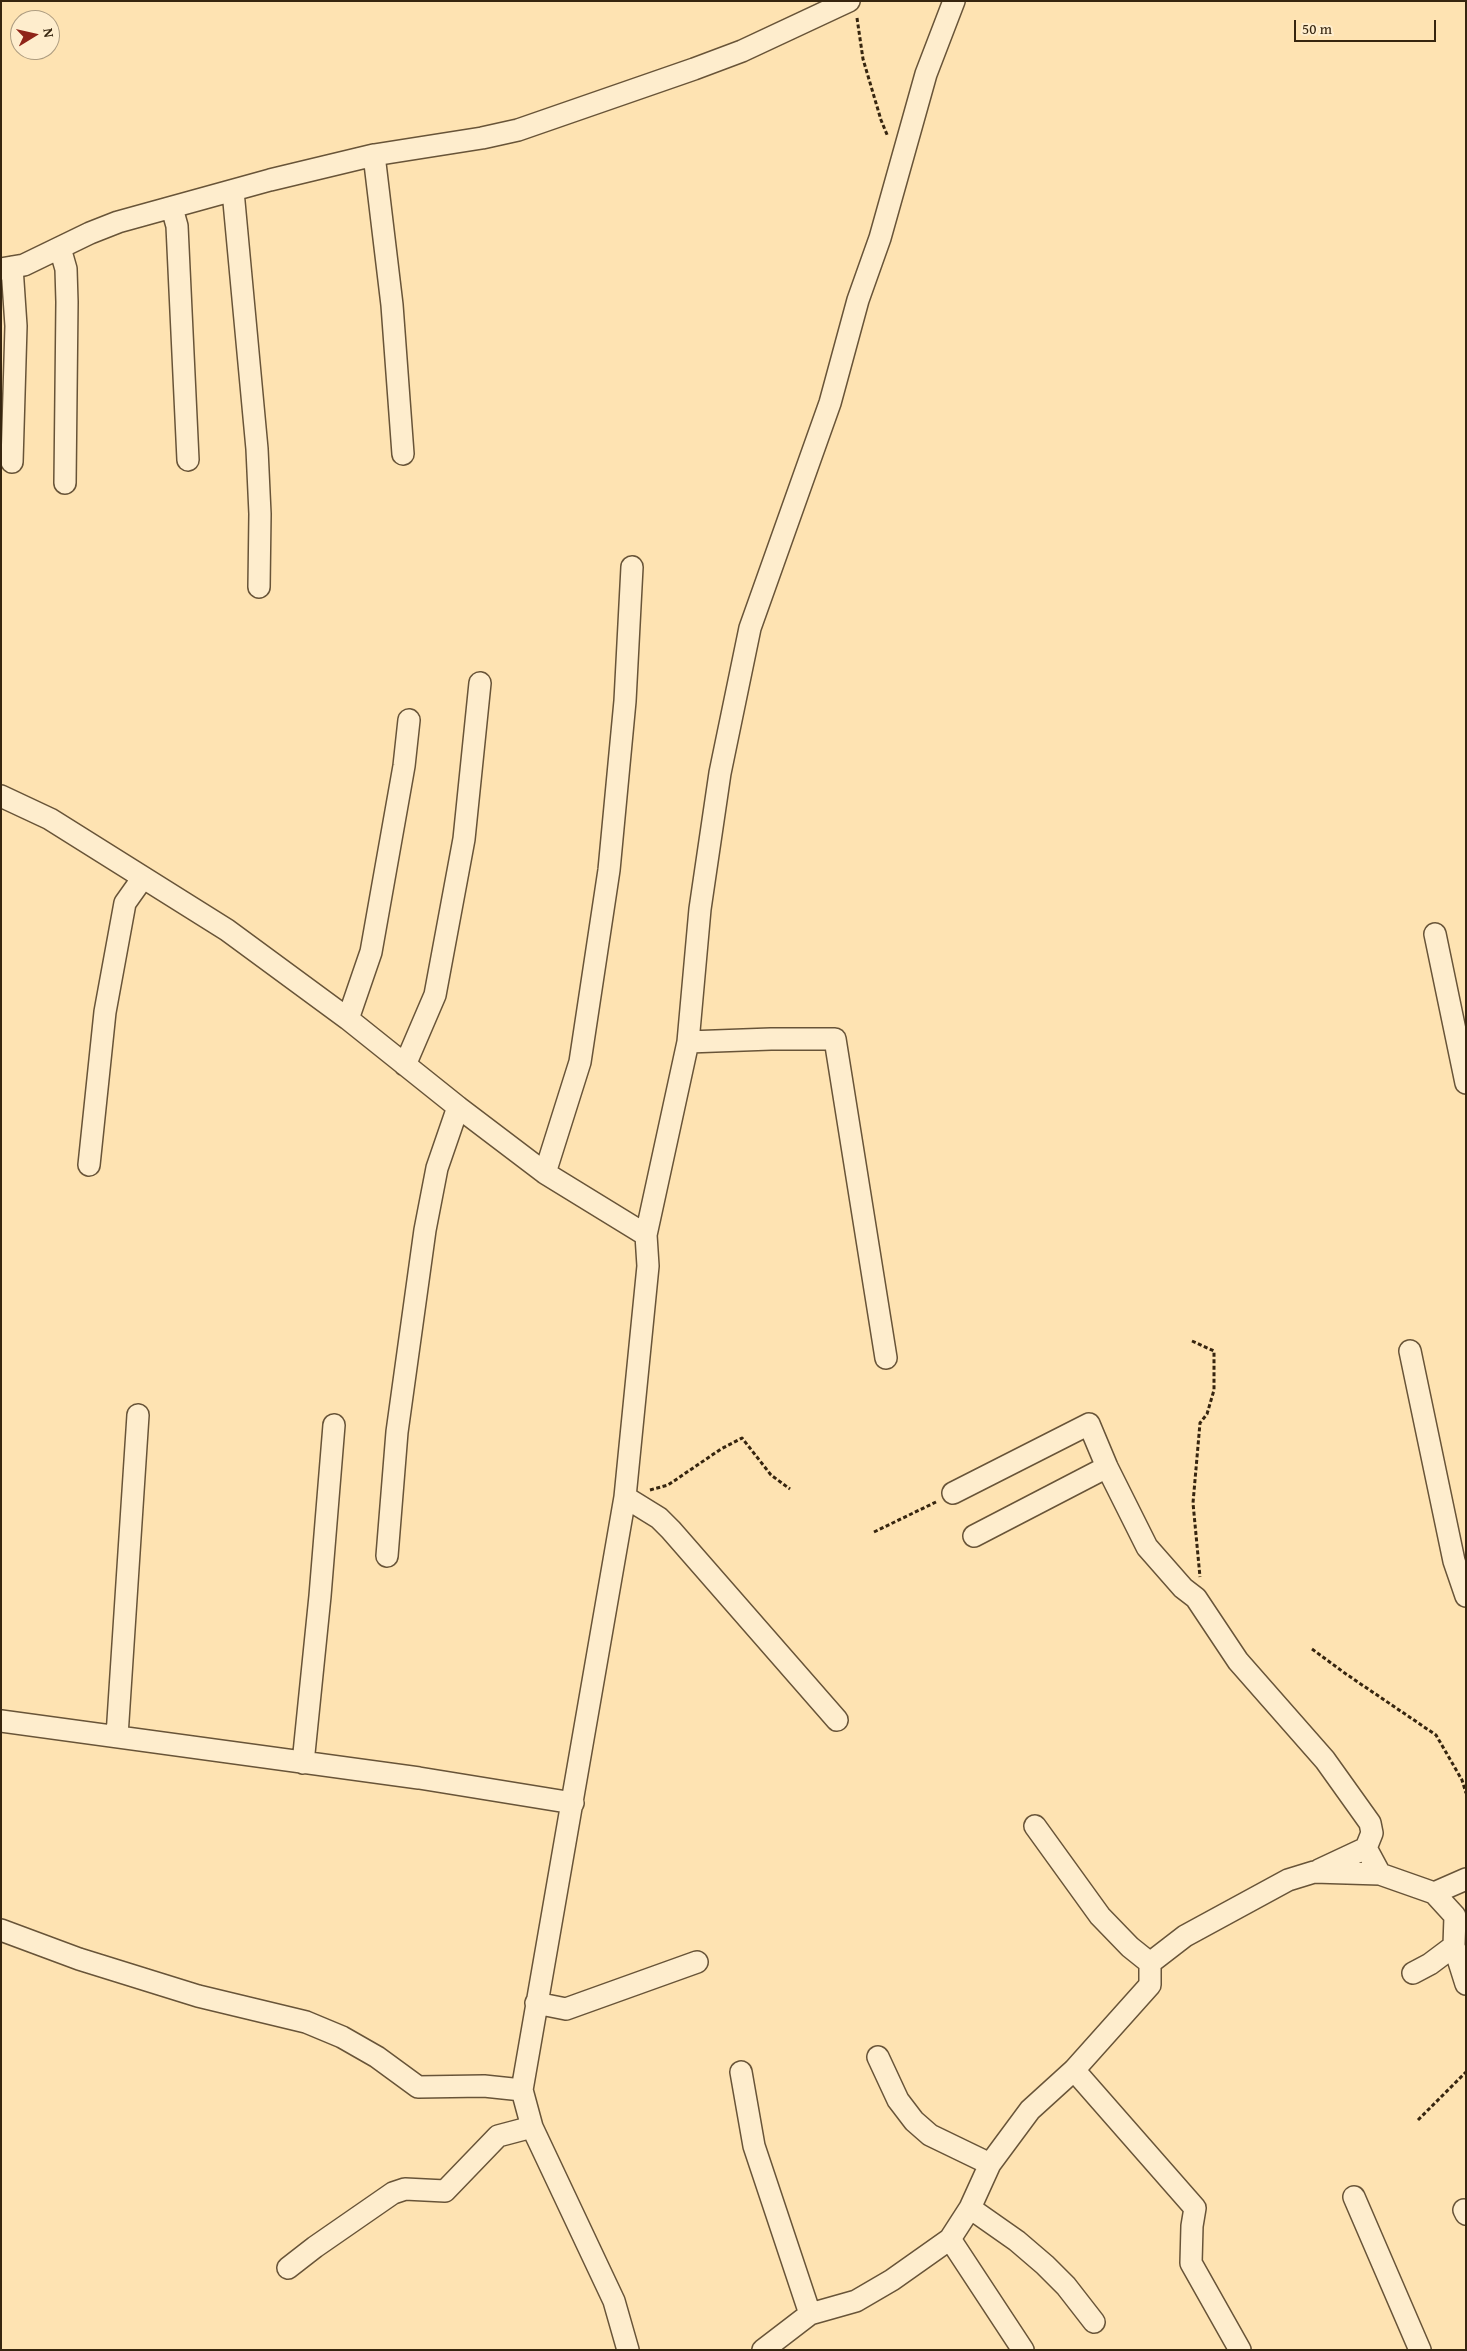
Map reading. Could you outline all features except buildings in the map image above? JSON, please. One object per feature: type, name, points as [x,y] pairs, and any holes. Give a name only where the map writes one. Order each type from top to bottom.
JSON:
[{"type":"street","points":[[628,2350],[614,2301],[532,2127],[522,2090],[625,1497],[648,1266],[646,1235],[688,1042],[700,910],[718,782],[750,628],[830,403],[858,300],[880,238],[926,74],[954,1]]},
{"type":"street","points":[[12,462],[16,326],[6,268],[24,264],[118,222],[233,190],[374,155],[482,138],[518,130],[718,60],[853,9]]},
{"type":"street","points":[[374,155],[392,305],[403,454]]},
{"type":"street","points":[[233,190],[257,449],[260,514],[259,586]]},
{"type":"street","points":[[172,208],[177,226],[188,460]]},
{"type":"street","points":[[60,248],[66,269],[68,302],[65,483]]},
{"type":"street","points":[[545,1172],[580,1062],[609,870],[625,701],[632,567]]},
{"type":"street","points":[[405,1065],[435,995],[464,839],[480,683]]},
{"type":"street","points":[[348,1019],[371,952],[404,766],[409,720]]},
{"type":"street","points":[[1,796],[50,819],[142,879],[227,930],[348,1019],[458,1107],[545,1172],[646,1235]]},
{"type":"street","points":[[89,1165],[105,1012],[125,902],[142,879]]},
{"type":"street","points":[[1435,934],[1466,1083]]},
{"type":"street","points":[[688,1042],[771,1038],[834,1039],[886,1358]]},
{"type":"street","points":[[388,1556],[397,1432],[425,1230],[437,1168],[458,1107]]},
{"type":"street","points":[[1410,1351],[1454,1561],[1466,1596]]},
{"type":"street","points":[[117,1736],[138,1415]]},
{"type":"street","points":[[953,1493],[1089,1424],[1107,1467],[1147,1547],[1183,1588],[1196,1598],[1238,1661],[1325,1760],[1370,1823],[1372,1834],[1366,1848],[1314,1872],[1288,1880],[1185,1936],[1150,1963]]},
{"type":"street","points":[[303,1763],[321,1587],[334,1425]]},
{"type":"street","points":[[974,1536],[1107,1467]]},
{"type":"street","points":[[625,1497],[659,1518],[671,1530],[837,1720]]},
{"type":"street","points":[[1,1721],[420,1778],[573,1803]]},
{"type":"street","points":[[1035,1826],[1100,1916],[1130,1947],[1150,1963]]},
{"type":"street","points":[[1366,1848],[1380,1874]]},
{"type":"street","points":[[1314,1872],[1380,1874],[1434,1892],[1455,1916],[1454,1946],[1466,1984]]},
{"type":"street","points":[[1434,1892],[1466,1879]]},
{"type":"street","points":[[1,1930],[79,1959],[198,1996],[306,2022],[342,2037],[377,2057],[418,2087],[484,2086],[522,2090]]},
{"type":"street","points":[[1413,1973],[1430,1964],[1454,1946]]},
{"type":"street","points":[[536,2003],[566,2008],[697,1962]]},
{"type":"street","points":[[763,2350],[810,2314],[856,2301],[908,2269],[950,2239],[970,2208],[990,2164],[1030,2110],[1074,2070],[1150,1985],[1150,1963]]},
{"type":"street","points":[[878,2057],[898,2100],[914,2121],[930,2136],[990,2164]]},
{"type":"street","points":[[1074,2070],[1195,2208],[1192,2226],[1191,2263],[1240,2350]]},
{"type":"street","points":[[741,2072],[754,2146],[810,2314]]},
{"type":"street","points":[[288,2268],[393,2193],[405,2189],[445,2191],[498,2136],[532,2127]]},
{"type":"street","points":[[1354,2197],[1420,2350]]},
{"type":"street","points":[[970,2208],[1017,2241],[1045,2265],[1066,2286],[1094,2322]]},
{"type":"street","points":[[950,2239],[1023,2350]]},
{"type":"path","points":[[853,9],[864,59],[881,120],[901,163]]},
{"type":"path","points":[[1192,1341],[1214,1352],[1214,1390],[1208,1414],[1200,1423],[1195,1468],[1193,1503],[1201,1573],[1196,1598]]},
{"type":"path","points":[[625,1497],[668,1485],[721,1449],[742,1438],[772,1475],[790,1489]]},
{"type":"path","points":[[874,1532],[953,1493]]},
{"type":"path","points":[[1312,1648],[1346,1674],[1436,1735],[1462,1780],[1466,1793]]},
{"type":"path","points":[[1418,2120],[1466,2072]]}]
